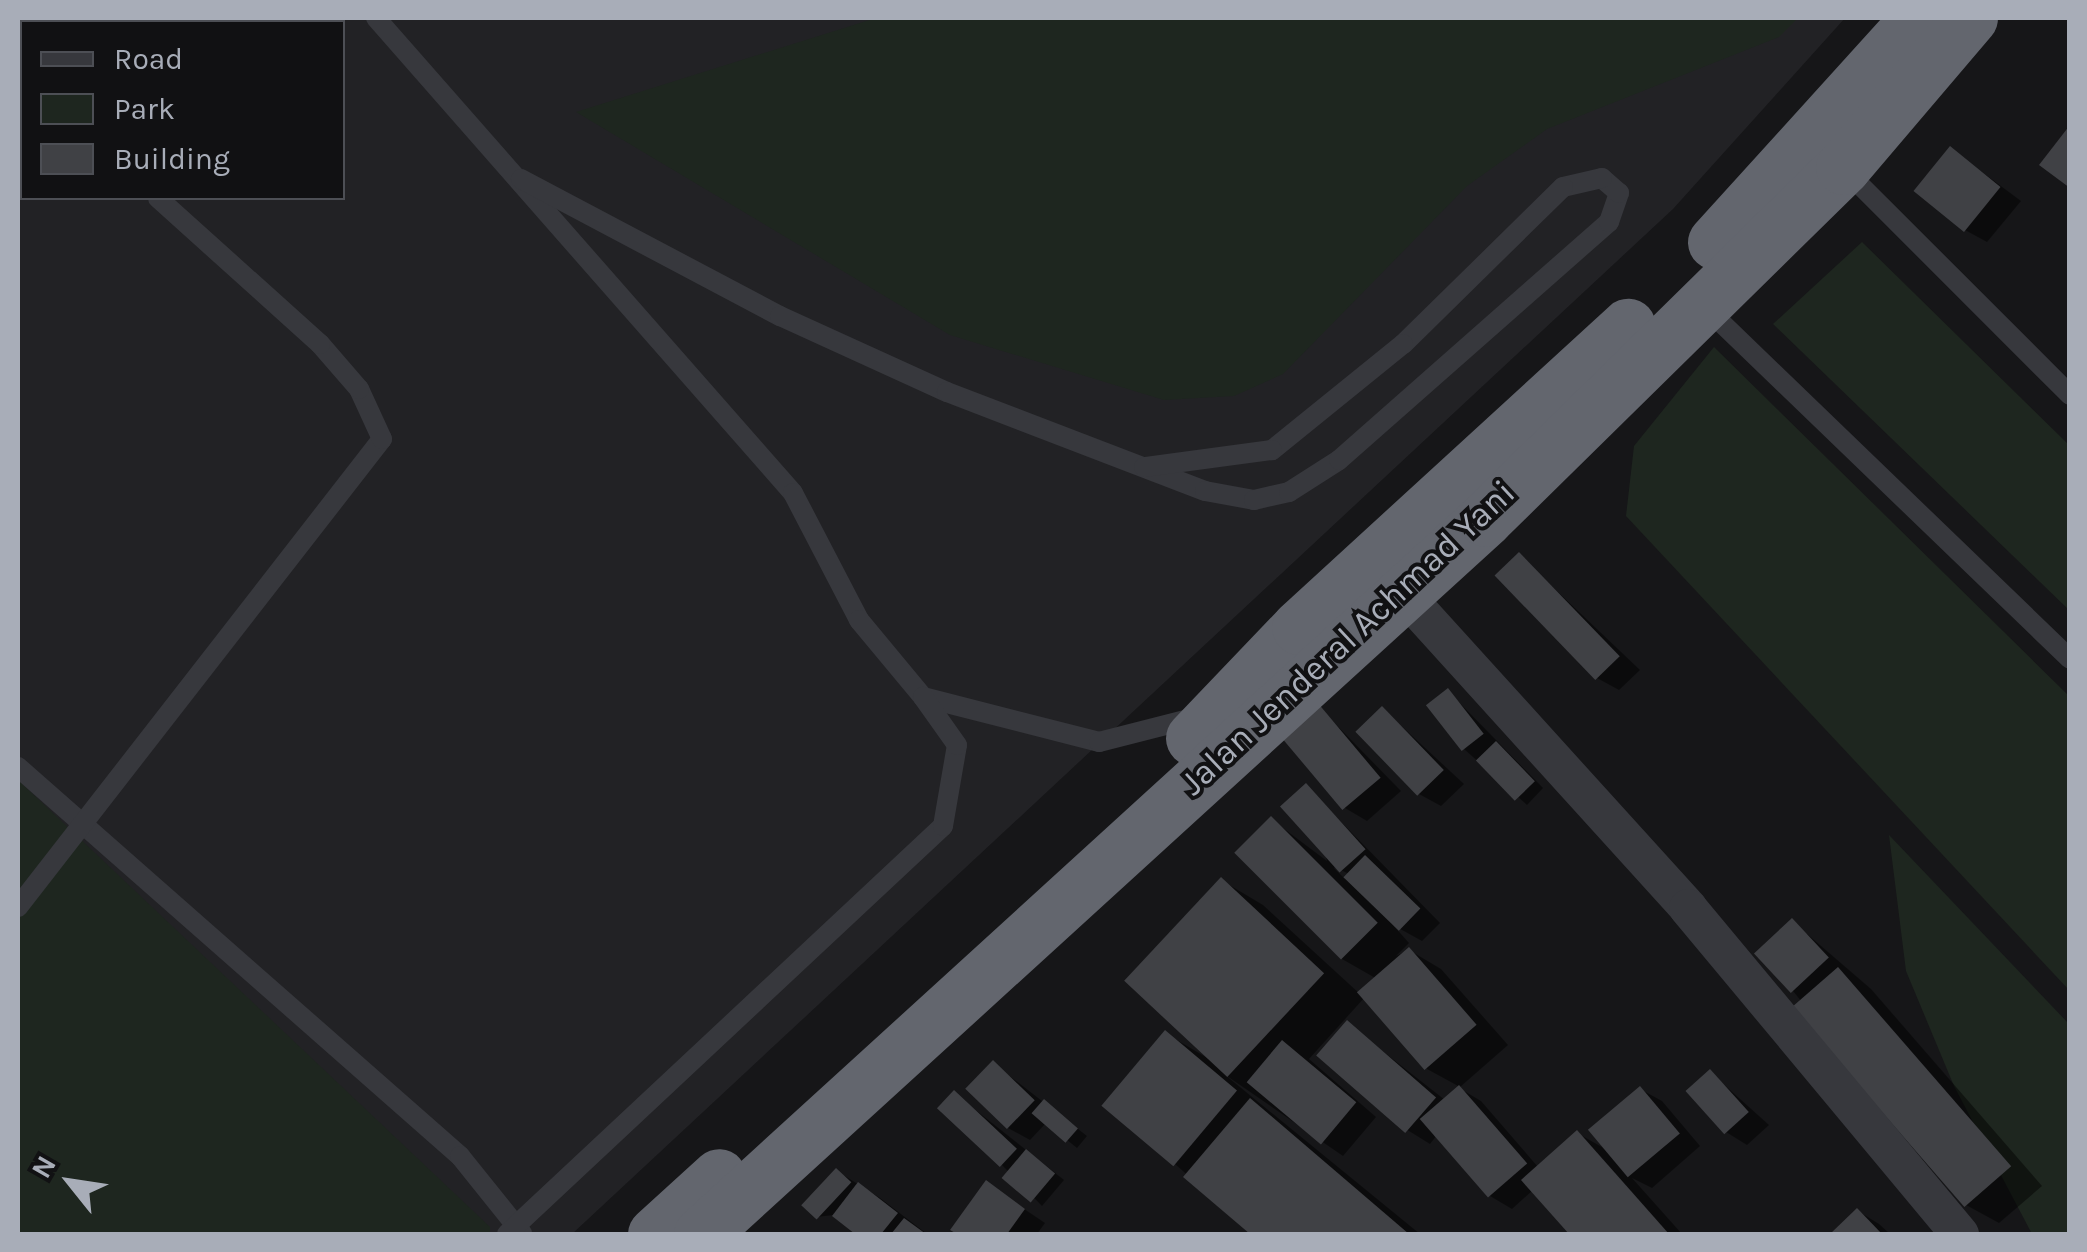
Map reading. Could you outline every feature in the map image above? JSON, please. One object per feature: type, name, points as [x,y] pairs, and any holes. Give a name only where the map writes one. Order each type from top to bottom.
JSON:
[{"type":"highway","name":"Jalan Jenderal Achmad Yani","points":[[655,1234],[1181,752],[1251,673],[1728,230],[1918,18]]},
{"type":"highway","name":"Jalan Jenderal Achmad Yani","points":[[700,1234],[1402,591],[1702,304],[1843,167],[1970,18]]},
{"type":"street","points":[[1402,591],[1688,908],[1960,1234]]},
{"type":"lane","points":[[18,766],[460,1156],[516,1231],[942,826],[956,745],[923,697],[860,620],[793,493],[376,18]]},
{"type":"lane","points":[[1843,167],[2070,395]]},
{"type":"lane","points":[[521,179],[780,316],[1144,467],[1254,500],[1289,492],[1339,460],[1609,222],[1619,193],[1602,178],[1563,188],[1403,344],[1272,450],[1144,467]]},
{"type":"lane","points":[[18,907],[86,828],[382,439],[359,389],[320,344],[160,200]]},
{"type":"lane","points":[[1702,304],[2070,659]]},
{"type":"lane","points":[[923,697],[1099,742],[1180,725],[1251,673]]},
{"type":"shaded area","points":[[18,18],[1845,18],[1673,209],[572,1234],[18,1234]]},
{"type":"green space","points":[[876,18],[1798,18],[1779,37],[1547,129],[1467,186],[1283,374],[1234,396],[1164,400],[950,335],[576,112]]},
{"type":"green space","points":[[1862,242],[2069,445],[2069,610],[1773,324]]},
{"type":"green space","points":[[1714,347],[2069,696],[2069,990],[1626,516],[1634,446]]},
{"type":"green space","points":[[18,780],[490,1227],[490,1234],[18,1234]]},
{"type":"green space","points":[[1889,835],[2069,1024],[2069,1234],[2032,1234],[1954,1086],[1906,971]]},
{"type":"building","points":[[2070,125],[2070,188],[2039,165]]},
{"type":"building","points":[[1950,146],[2001,187],[1964,232],[1913,191]]},
{"type":"building","points":[[1519,552],[1620,656],[1595,680],[1495,576]]},
{"type":"building","points":[[1448,688],[1484,734],[1462,751],[1426,705]]},
{"type":"building","points":[[1317,702],[1381,778],[1342,810],[1279,734]]},
{"type":"building","points":[[1382,706],[1444,770],[1417,796],[1355,732]]},
{"type":"building","points":[[1496,741],[1535,781],[1515,801],[1476,760]]},
{"type":"building","points":[[1306,783],[1366,849],[1340,873],[1280,806]]},
{"type":"building","points":[[1271,816],[1378,923],[1341,960],[1234,853]]},
{"type":"building","points":[[1365,855],[1420,908],[1399,931],[1343,877]]},
{"type":"building","points":[[1221,877],[1324,973],[1227,1077],[1124,981]]},
{"type":"building","points":[[1792,918],[1829,957],[1791,993],[1754,953]]},
{"type":"building","points":[[1409,947],[1477,1025],[1424,1070],[1357,992]]},
{"type":"building","points":[[1838,967],[2011,1166],[1964,1207],[1791,1008]]},
{"type":"building","points":[[1347,1020],[1436,1097],[1405,1133],[1316,1055]]},
{"type":"building","points":[[1165,1030],[1237,1090],[1173,1166],[1101,1106]]},
{"type":"building","points":[[1282,1040],[1356,1102],[1321,1144],[1247,1082]]},
{"type":"building","points":[[993,1060],[1035,1100],[1007,1129],[965,1089]]},
{"type":"building","points":[[1710,1069],[1749,1112],[1724,1134],[1685,1091]]},
{"type":"building","points":[[1459,1085],[1527,1163],[1488,1198],[1420,1119]]},
{"type":"building","points":[[1640,1086],[1680,1133],[1628,1177],[1588,1130]]},
{"type":"building","points":[[954,1090],[1017,1149],[1000,1167],[937,1108]]},
{"type":"building","points":[[1250,1098],[1409,1234],[1250,1234],[1183,1177]]},
{"type":"building","points":[[1044,1099],[1078,1129],[1065,1143],[1032,1113]]},
{"type":"building","points":[[1577,1130],[1669,1234],[1569,1234],[1521,1180]]},
{"type":"building","points":[[1026,1149],[1055,1173],[1031,1203],[1002,1178]]},
{"type":"building","points":[[836,1168],[851,1182],[817,1220],[801,1205]]},
{"type":"building","points":[[986,1180],[1025,1209],[1007,1234],[957,1234],[950,1230]]},
{"type":"building","points":[[858,1182],[898,1213],[881,1234],[855,1234],[832,1216]]},
{"type":"building","points":[[1857,1208],[1882,1234],[1830,1234]]},
{"type":"building","points":[[904,1218],[926,1234],[891,1234]]}]
